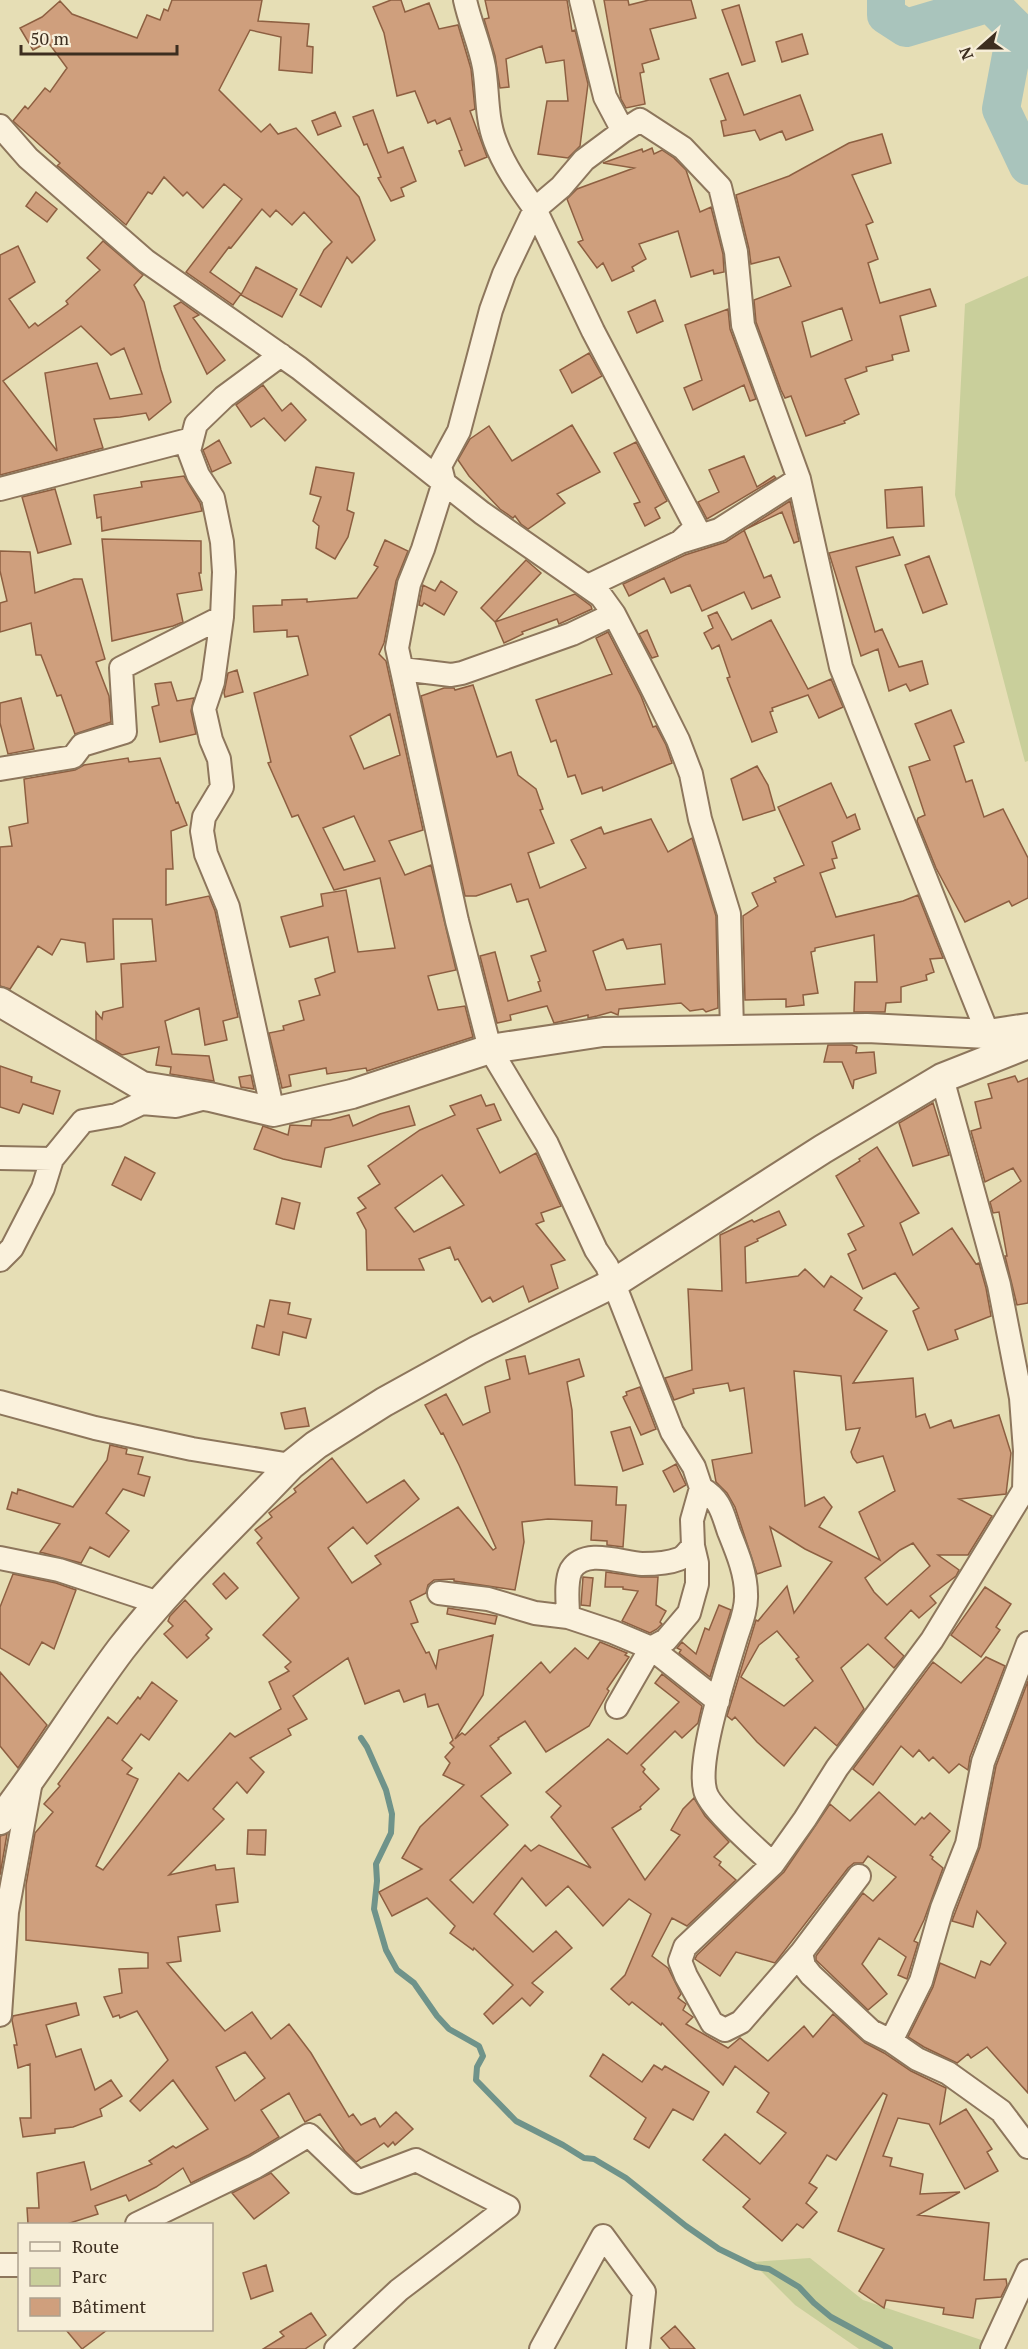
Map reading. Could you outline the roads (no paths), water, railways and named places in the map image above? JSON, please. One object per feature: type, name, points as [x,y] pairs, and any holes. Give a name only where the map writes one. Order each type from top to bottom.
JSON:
[{"type":"street","points":[[465,0],[484,67],[485,89],[494,140],[510,173],[535,209],[592,331],[676,486],[696,528],[680,542]]},
{"type":"street","points":[[581,0],[605,97],[623,130]]},
{"type":"street","points":[[617,1707],[651,1648],[666,1640],[689,1613],[696,1584],[697,1563],[693,1546],[692,1521],[701,1488],[694,1467],[672,1432],[607,1266],[596,1250],[547,1144],[490,1048],[457,921],[397,648],[403,606],[409,584],[423,549],[444,482],[440,466],[459,431],[490,310],[535,209],[561,187],[584,160],[640,120],[684,148],[720,188],[736,252],[742,325],[799,479],[841,667],[988,1034]]},
{"type":"street","points":[[0,126],[28,158],[146,261],[281,355],[482,513],[601,596],[614,614],[678,740],[691,774],[700,819],[729,914],[732,1030]]},
{"type":"street","points":[[273,1112],[228,907],[209,864],[202,831],[204,817],[222,787],[223,776],[219,759],[210,740],[204,709],[213,682],[222,617],[222,542],[213,498],[198,475],[189,451],[196,424],[224,397],[281,355]]},
{"type":"street","points":[[0,489],[192,439]]},
{"type":"street","points":[[588,586],[680,542],[719,531],[799,479]]},
{"type":"street","points":[[402,669],[451,675],[462,673],[572,634],[614,614]]},
{"type":"street","points":[[0,769],[73,757],[82,745],[125,732],[121,668],[222,617]]},
{"type":"street","points":[[0,1002],[142,1086],[210,1097],[273,1112],[352,1094],[490,1048],[603,1032],[867,1028],[988,1034],[1028,1028]]},
{"type":"street","points":[[0,1820],[31,1780],[121,1649],[159,1603],[291,1465],[316,1445],[384,1402],[477,1350],[614,1283],[823,1149],[942,1078],[1028,1044]]},
{"type":"street","points":[[859,1876],[801,1953],[741,2022],[726,2030],[712,2024],[680,1961],[685,1947],[772,1864],[806,1819],[837,1768],[932,1640],[1026,1498],[1021,1398],[999,1285],[942,1078]]},
{"type":"street","points":[[0,1260],[12,1248],[43,1188],[52,1159],[83,1120],[117,1116],[142,1103],[176,1106],[210,1097]]},
{"type":"street","points":[[0,1158],[52,1159]]},
{"type":"street","points":[[0,1402],[106,1431],[192,1449],[291,1465]]},
{"type":"street","points":[[701,1488],[714,1496],[721,1509],[745,1578],[747,1597],[706,1754],[703,1780],[705,1792],[720,1812],[772,1864]]},
{"type":"street","points":[[568,1617],[569,1578],[572,1569],[578,1563],[590,1558],[641,1564],[666,1562],[682,1558],[693,1546]]},
{"type":"street","points":[[0,1558],[59,1570],[159,1603]]},
{"type":"street","points":[[439,1593],[488,1599],[535,1612],[568,1617],[613,1632],[651,1648],[718,1701]]},
{"type":"street","points":[[891,2041],[921,1981],[942,1908],[967,1844],[983,1762],[1028,1643]]},
{"type":"street","points":[[0,2015],[7,1911],[31,1780]]},
{"type":"street","points":[[801,1953],[804,1966],[811,1975],[871,2031],[891,2041],[917,2059],[948,2073],[1001,2111],[1028,2147]]},
{"type":"street","points":[[139,2223],[255,2167],[309,2135],[358,2182],[416,2160],[508,2207],[399,2290],[336,2349]]},
{"type":"street","points":[[541,2349],[603,2236],[644,2292],[638,2349]]},
{"type":"street","points":[[0,2265],[18,2265]]},
{"type":"street","points":[[992,2349],[1028,2271]]},
{"type":"waterway","points":[[886,0],[886,15],[906,28],[990,3],[1016,29],[1001,109],[1028,166]]},
{"type":"waterway","points":[[361,1738],[386,1790],[392,1814],[391,1833],[376,1864],[374,1909],[386,1950],[397,1970],[414,1983],[449,2029],[479,2046],[483,2056],[477,2067],[476,2080],[516,2121],[584,2158],[594,2159],[626,2178],[719,2249],[756,2267],[769,2269],[799,2287],[831,2317],[890,2349]]}]
